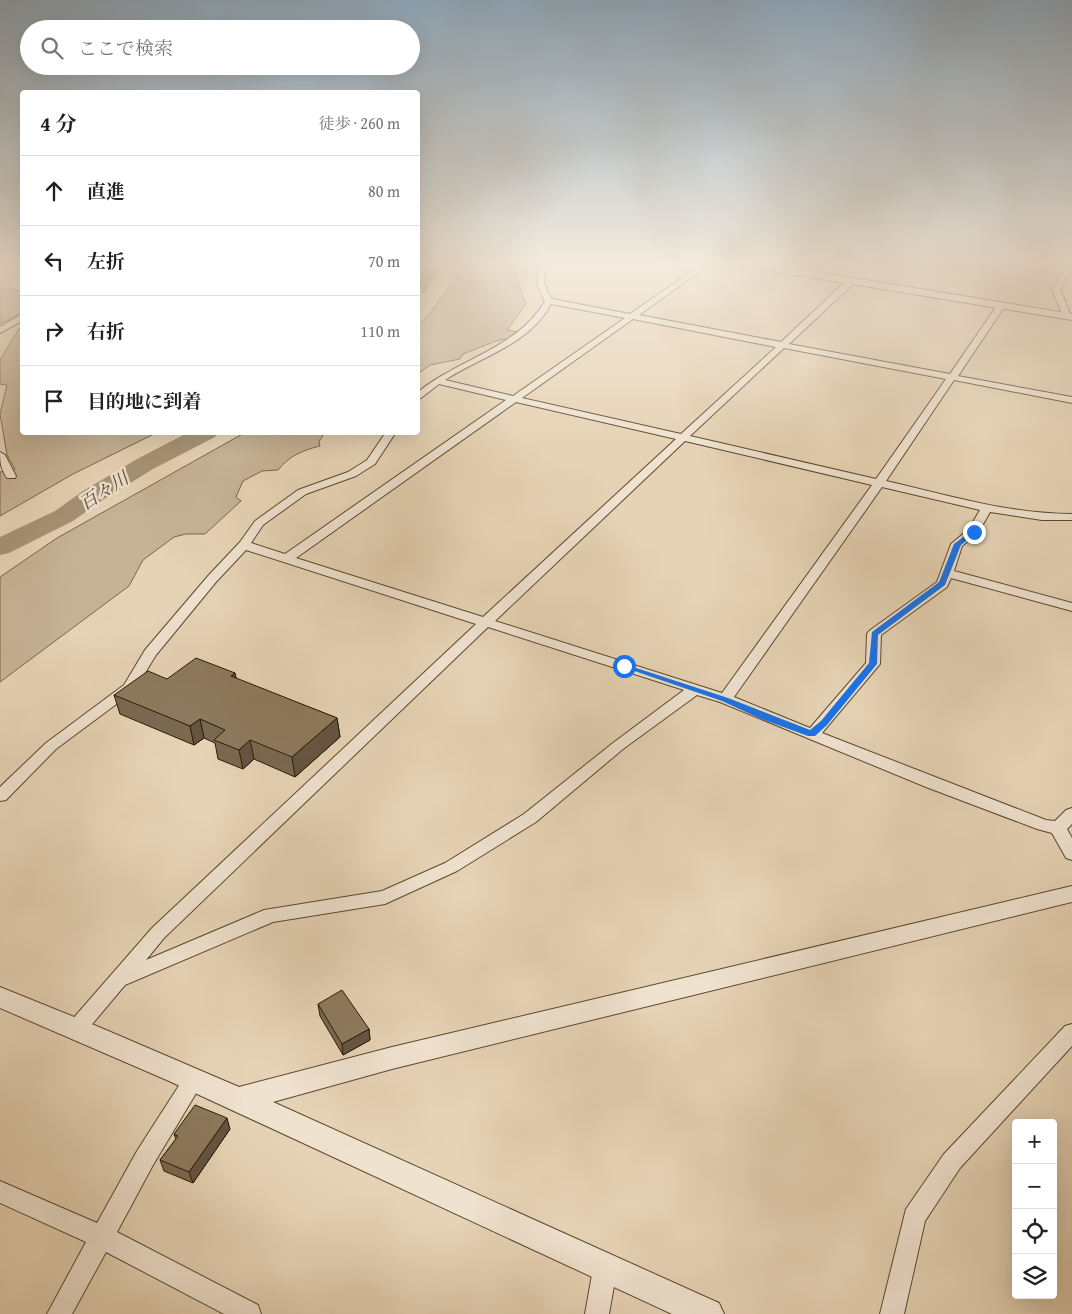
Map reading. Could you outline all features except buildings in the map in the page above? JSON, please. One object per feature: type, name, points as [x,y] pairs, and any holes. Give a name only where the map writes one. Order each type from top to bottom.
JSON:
[{"type":"street","points":[[0,330],[14,322]]},
{"type":"street","points":[[420,394],[437,381],[510,341],[534,322]]},
{"type":"street","points":[[287,558],[624,322]]},
{"type":"street","points":[[659,322],[1072,400]]},
{"type":"street","points":[[77,1028],[158,933],[486,622],[807,322]]},
{"type":"street","points":[[725,700],[990,322]]},
{"type":"street","points":[[437,381],[987,508],[1042,517],[1072,518]]},
{"type":"street","points":[[0,796],[51,746],[129,688],[150,653],[212,579],[244,545],[259,523],[302,492],[352,474],[371,462],[389,435]]},
{"type":"street","points":[[0,455],[11,476]]},
{"type":"street","points":[[812,734],[824,723],[873,664],[874,634],[943,584],[958,544],[974,532],[987,508]]},
{"type":"street","points":[[244,545],[725,700],[932,783],[1044,825],[1058,828],[1072,854]]},
{"type":"street","points":[[946,573],[1072,607]]},
{"type":"street","points":[[118,979],[270,915],[385,897],[451,867],[530,818],[618,746],[695,689]]},
{"type":"street","points":[[1058,828],[1072,814]]},
{"type":"street","points":[[237,1100],[392,1058],[1072,894]]},
{"type":"street","points":[[0,998],[77,1028],[194,1079],[605,1269],[708,1314]]},
{"type":"street","points":[[892,1314],[914,1216],[952,1161],[1072,1032]]},
{"type":"street","points":[[59,1314],[145,1158],[194,1079]]},
{"type":"street","points":[[0,1192],[102,1237],[246,1313]]},
{"type":"street","points":[[597,1314],[605,1269]]},
{"type":"shaded area","points":[[513,322],[507,330],[517,332],[511,338],[496,341],[463,354],[460,359],[430,365],[420,372],[420,323]]},
{"type":"shaded area","points":[[19,329],[20,435],[152,435],[73,474],[0,516],[0,472],[15,469],[7,455],[0,414],[7,385],[0,384],[0,360]]},
{"type":"shaded area","points":[[241,435],[324,435],[319,441],[320,446],[297,454],[278,470],[262,471],[243,481],[236,497],[241,501],[205,534],[186,534],[174,537],[143,560],[129,586],[0,682],[0,577],[57,538]]},
{"type":"waterway","name":"百々川","points":[[0,547],[64,516],[92,496],[145,464],[201,435]]},
{"type":"route","points":[[624,666],[695,689],[812,734],[824,723],[873,664],[874,634],[943,584],[958,544],[974,532]]}]
